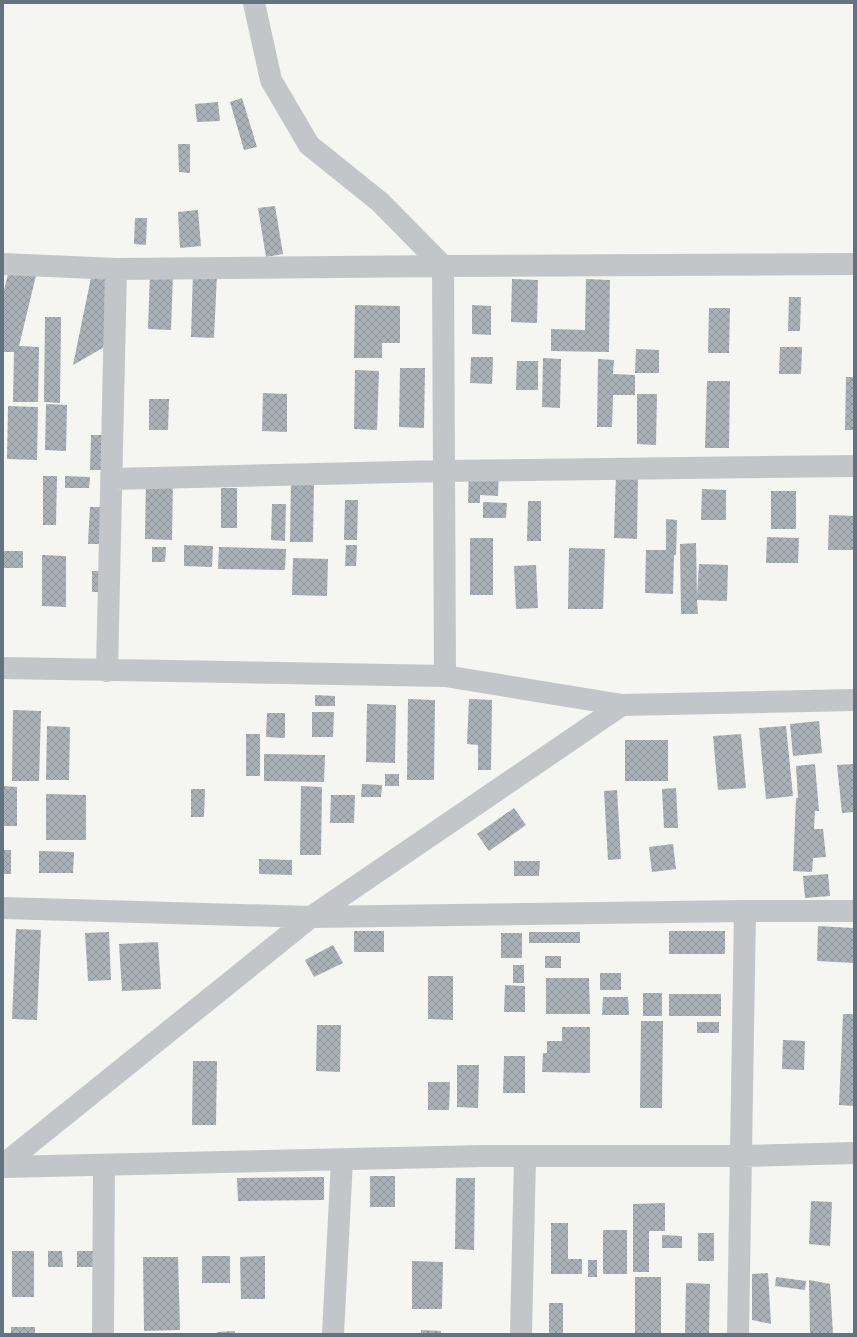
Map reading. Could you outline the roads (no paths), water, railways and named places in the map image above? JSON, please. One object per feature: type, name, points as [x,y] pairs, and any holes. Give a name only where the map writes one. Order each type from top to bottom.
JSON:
[{"type":"street","points":[[254,3],[271,80],[309,145],[380,202],[443,266],[445,676]]},
{"type":"street","points":[[3,264],[116,269],[854,264]]},
{"type":"street","points":[[107,671],[116,269]]},
{"type":"street","points":[[112,479],[444,471],[854,466]]},
{"type":"street","points":[[3,668],[445,676],[622,706],[854,700]]},
{"type":"street","points":[[3,1166],[311,918],[622,706]]},
{"type":"street","points":[[3,908],[311,918],[745,910],[854,912]]},
{"type":"street","points":[[738,1334],[745,910]]},
{"type":"street","points":[[3,1166],[483,1156],[741,1156],[854,1153]]},
{"type":"street","points":[[521,1334],[525,1157]]},
{"type":"street","points":[[333,1334],[342,1160]]},
{"type":"street","points":[[103,1334],[104,1165]]}]
